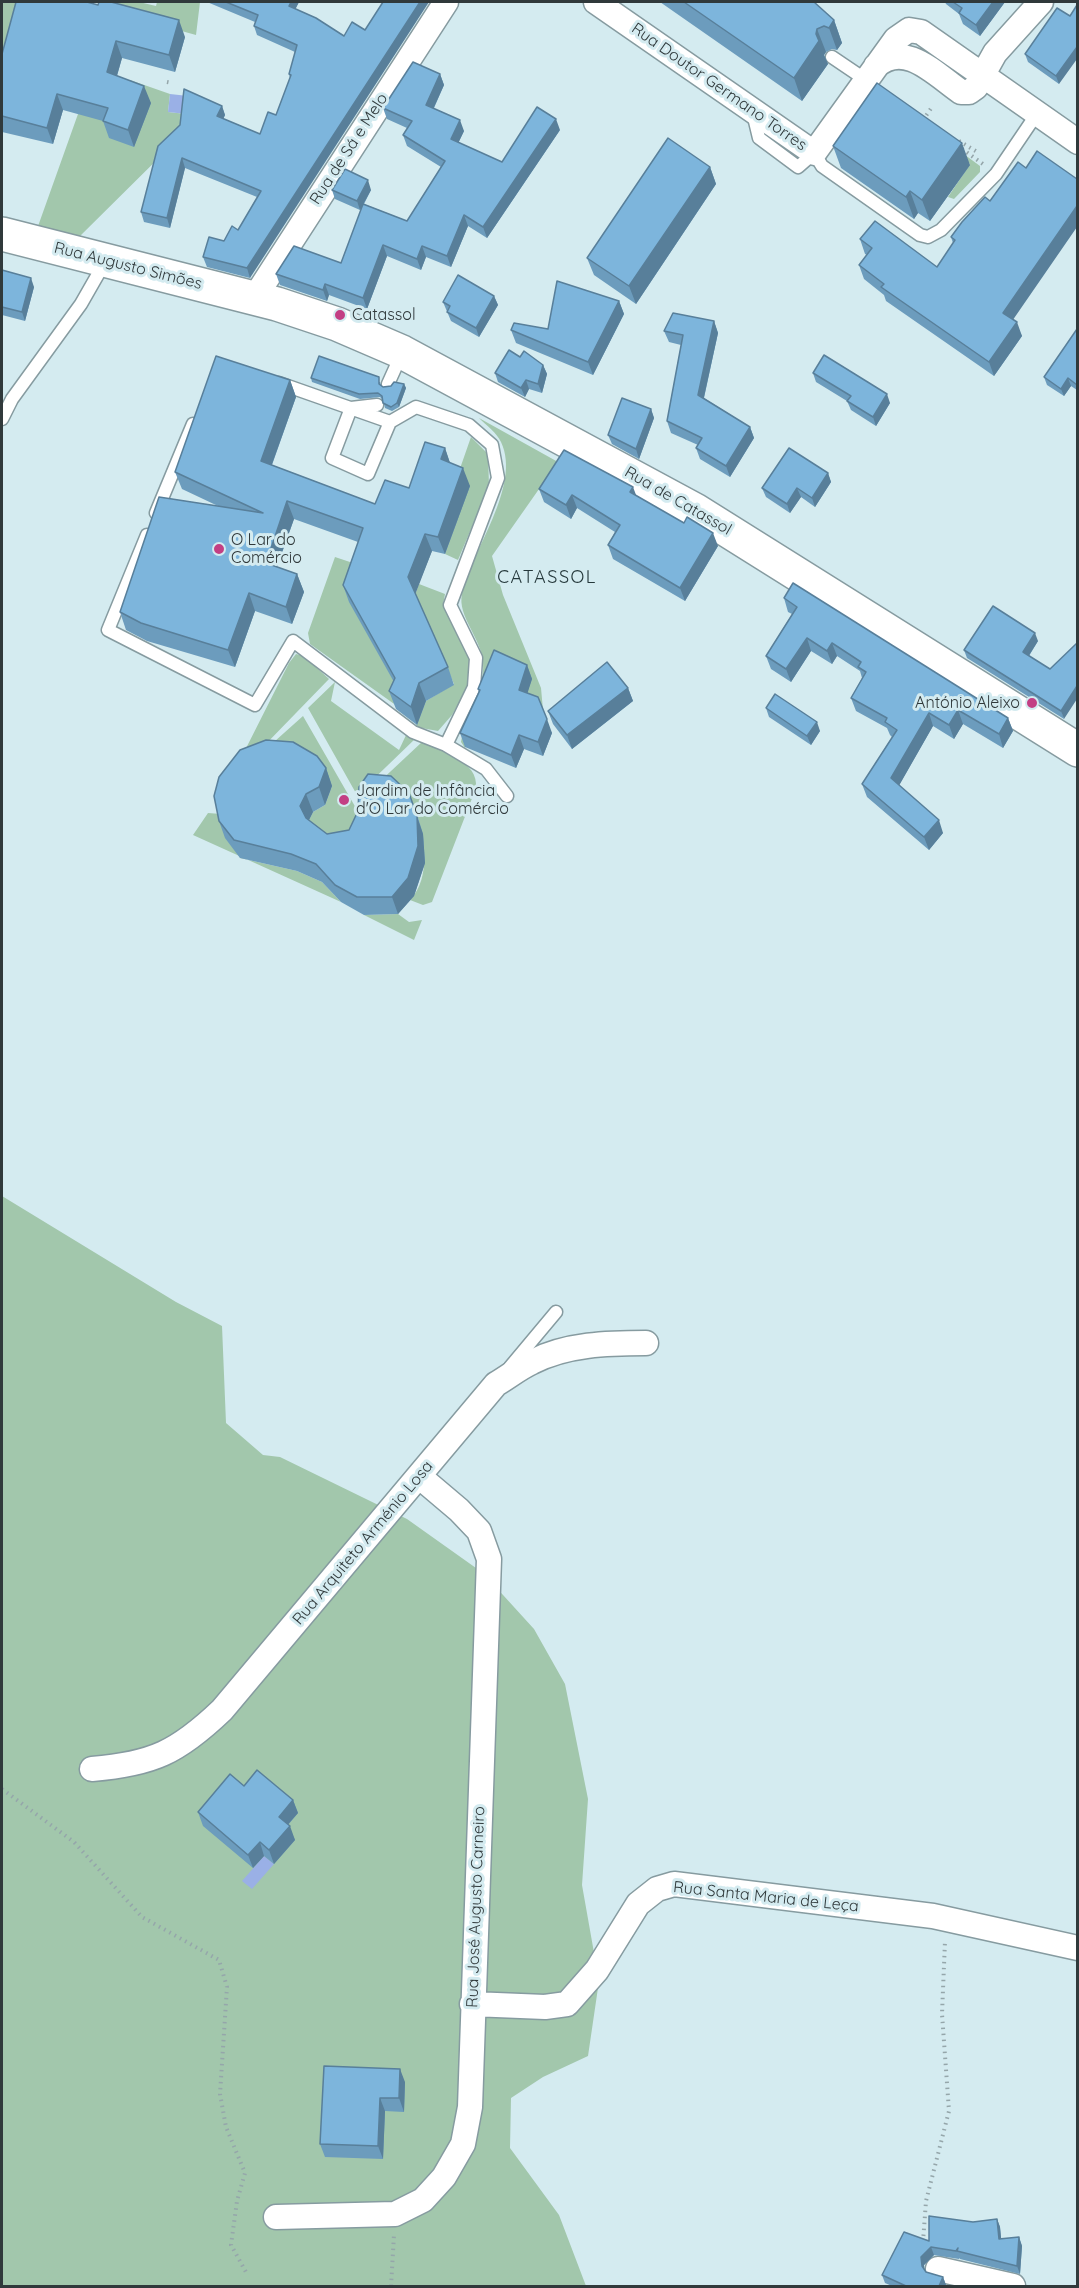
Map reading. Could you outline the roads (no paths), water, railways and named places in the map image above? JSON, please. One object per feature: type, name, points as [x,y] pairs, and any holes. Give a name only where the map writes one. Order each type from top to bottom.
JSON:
[{"type":"main road","name":"Rua Augusto Simões","points":[[2,234],[255,297]]},
{"type":"main road","name":"Rua de Catassol","points":[[255,297],[336,324],[402,352],[679,500],[1077,750]]},
{"type":"street","name":"Rua de Sá e Melo","points":[[255,297],[446,2]]},
{"type":"street","name":"Rua Doutor Germano Torres","points":[[596,2],[814,153],[899,36],[916,30],[984,74]]},
{"type":"street","points":[[1041,2],[995,53],[984,74],[1077,142]]},
{"type":"street","name":"Rua Arquiteto Arménio Losa","points":[[92,1769],[130,1766],[168,1752],[199,1732],[222,1710],[496,1384],[533,1361],[570,1350],[607,1343],[646,1343]]},
{"type":"street","name":"Rua José Augusto Carneiro","points":[[276,2217],[395,2214],[423,2199],[444,2177],[464,2144],[470,2107],[489,1559],[479,1531],[420,1477]]},
{"type":"street","name":"Rua Santa Maria de Leça","points":[[472,2004],[545,2007],[567,2004],[597,1970],[638,1904],[657,1889],[674,1884],[933,1916],[1077,1948]]},
{"type":"street","points":[[938,2269],[1013,2286]]},
{"type":"lane","points":[[832,57],[871,73]]},
{"type":"lane","points":[[814,153],[822,166],[920,235],[928,237],[941,230],[996,174],[1038,112]]},
{"type":"lane","points":[[2,418],[12,399],[81,304],[106,260]]},
{"type":"lane","points":[[388,384],[402,352]]},
{"type":"lane","points":[[263,377],[390,422]]},
{"type":"lane","points":[[351,408],[378,405]]},
{"type":"lane","points":[[351,408],[332,458],[368,474],[390,422],[416,407],[469,425],[492,445],[498,478],[450,605],[476,658],[474,687],[447,745]]},
{"type":"lane","points":[[196,416],[166,506],[108,630],[255,705],[293,641],[413,732],[447,745],[486,769],[507,796]]},
{"type":"lane","points":[[496,1384],[556,1312]]},
{"type":"water","points":[[170,94],[188,96],[186,114],[168,112]]},
{"type":"water","points":[[264,1856],[274,1864],[252,1889],[242,1881]]},
{"type":"place","name":"Catassol","points":[[340,315]]},
{"type":"place","name":"O Lar do Comércio","points":[[219,549]]},
{"type":"place","name":"António Aleixo","points":[[1032,703]]},
{"type":"place","name":"Jardim de Infância d'O Lar do Comércio","points":[[344,800]]},
{"type":"district","name":"CATASSOL","points":[[547,578]]}]
